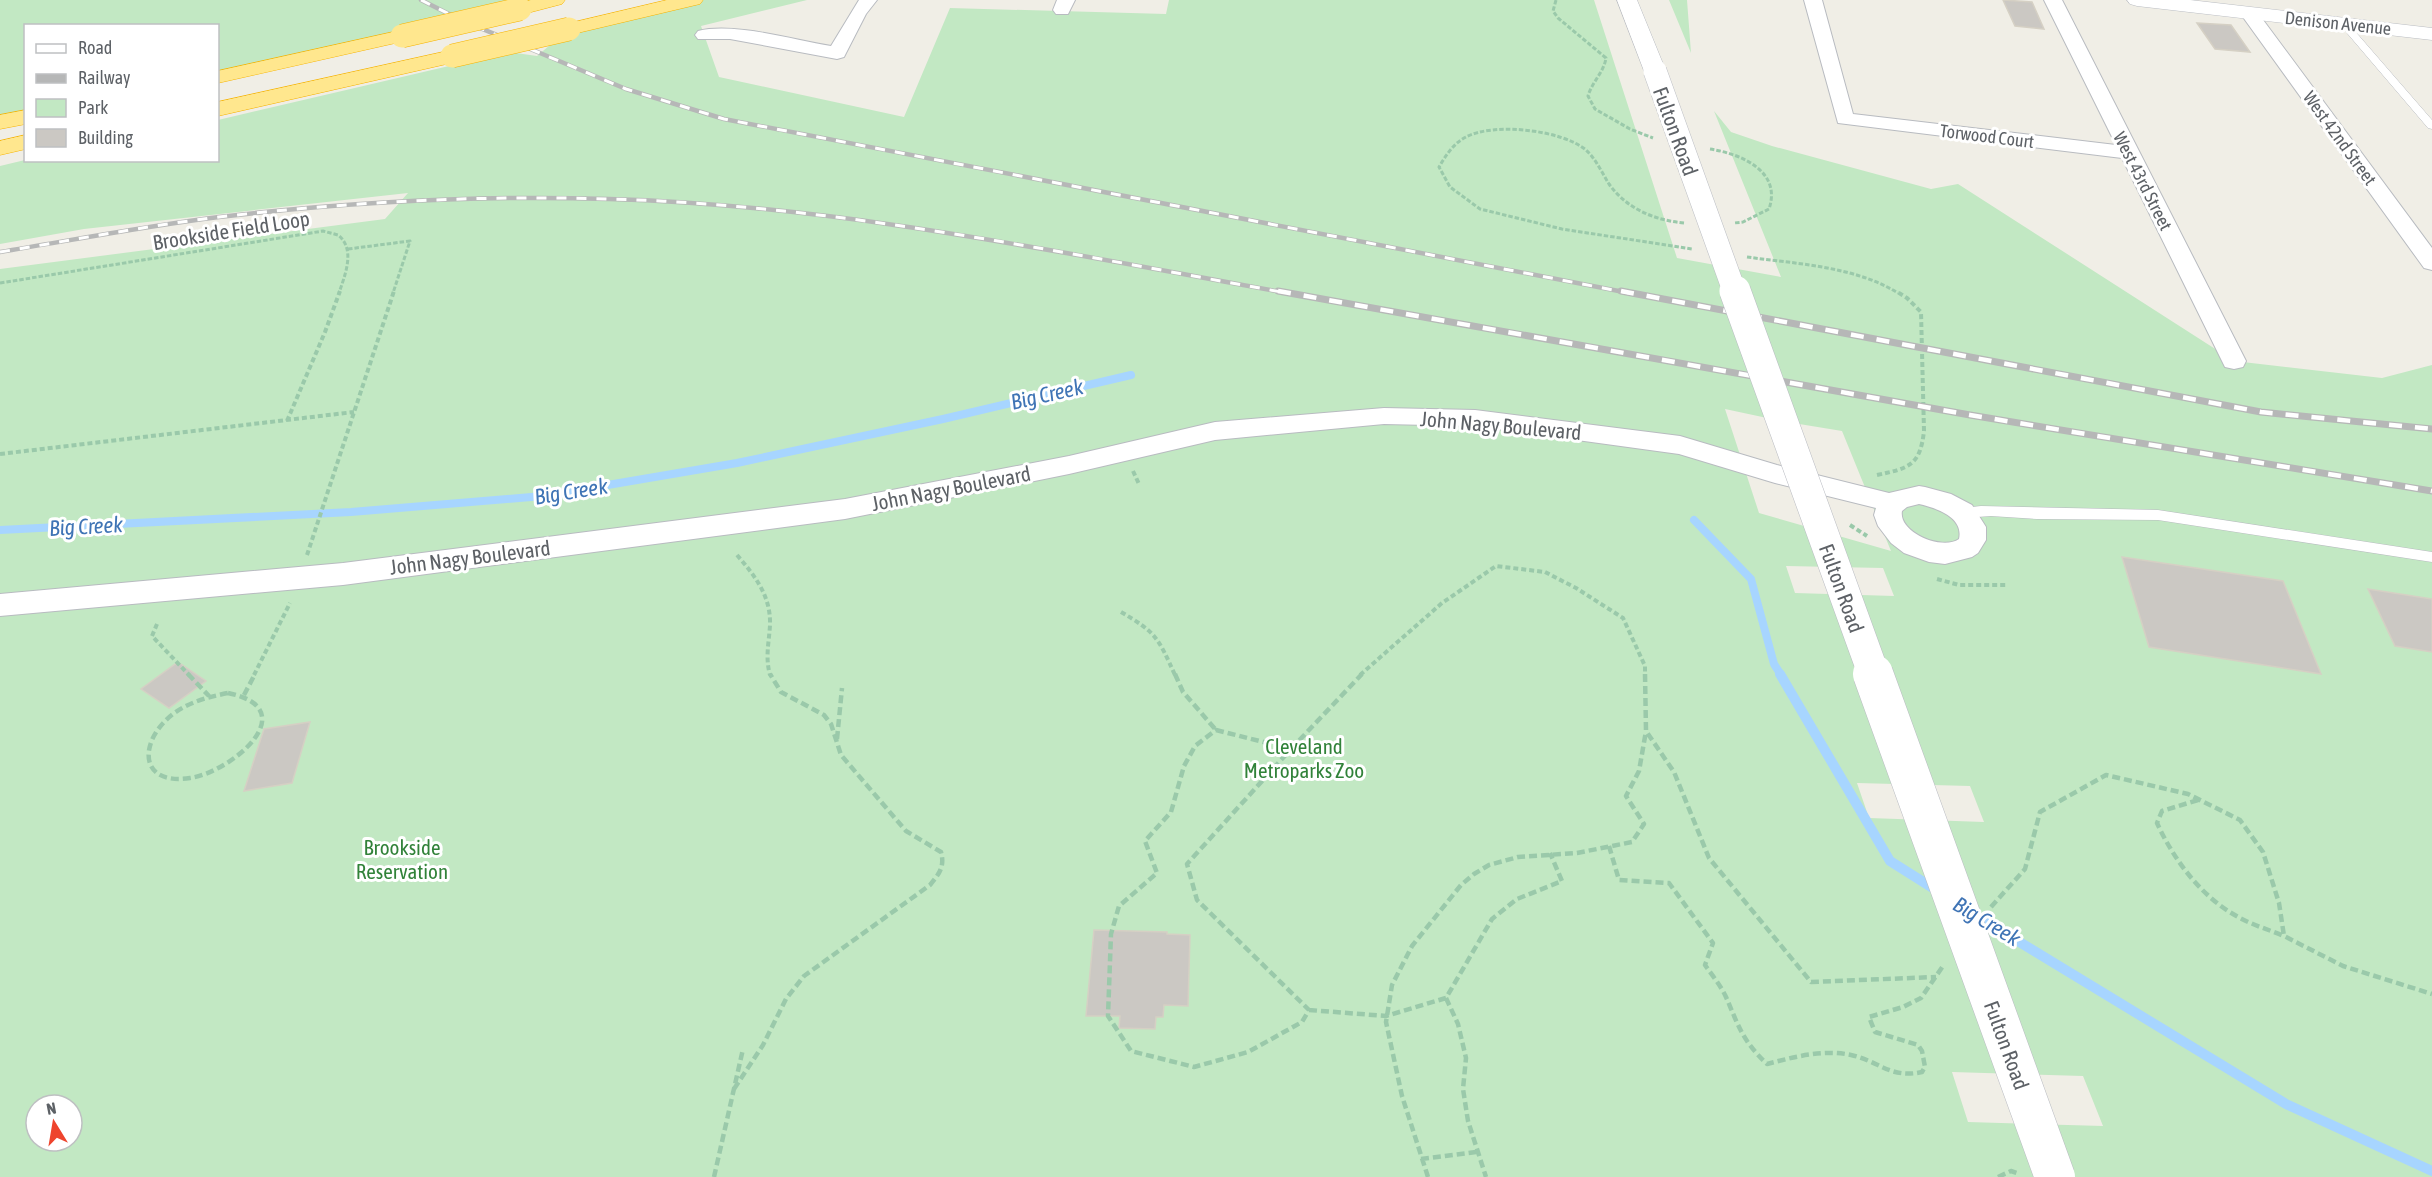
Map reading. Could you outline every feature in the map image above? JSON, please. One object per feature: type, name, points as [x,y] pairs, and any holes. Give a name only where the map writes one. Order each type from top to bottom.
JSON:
[{"type":"highway","points":[[219,76],[555,0]]},
{"type":"highway","points":[[561,26],[644,0]]},
{"type":"highway","points":[[219,109],[561,26],[693,0]]},
{"type":"highway","points":[[219,101],[447,53]]},
{"type":"highway","points":[[0,122],[24,117]]},
{"type":"highway","points":[[0,147],[24,142]]},
{"type":"highway","points":[[0,154],[24,150]]},
{"type":"main road","name":"Fulton Road","points":[[1627,0],[1655,71],[2055,1177]]},
{"type":"main road","name":"Denison Avenue","points":[[2137,0],[2432,34]]},
{"type":"street","points":[[704,35],[730,34],[837,53],[858,13],[868,0]]},
{"type":"street","name":"Torwood Court","points":[[1813,0],[1845,119],[2129,153]]},
{"type":"street","name":"West 43rd Street","points":[[2053,0],[2234,361]]},
{"type":"street","name":"West 42nd Street","points":[[2249,13],[2432,263]]},
{"type":"street","name":"John Nagy Boulevard","points":[[0,605],[343,574],[845,509],[1069,465],[1215,431],[1384,416],[1475,418],[1680,445],[1775,474],[1892,503],[1899,499],[1919,495],[1943,501],[1962,513]]},
{"type":"street","points":[[1892,503],[1888,511],[1888,520],[1893,530],[1902,539],[1929,552],[1957,553],[1967,548],[1973,541],[1974,532],[1971,522],[1962,513]]},
{"type":"lane","points":[[2344,24],[2432,126]]},
{"type":"lane","points":[[1962,513],[1996,510],[2034,514],[2124,512],[2158,514],[2432,557]]},
{"type":"path","name":"Brookside Field Loop","points":[[0,284],[302,233],[324,231],[335,233],[343,239],[348,249]]},
{"type":"path","points":[[287,421],[345,277],[348,249],[410,242],[309,547]]},
{"type":"path","points":[[0,454],[354,412]]},
{"type":"path","points":[[734,1089],[763,1045],[786,999],[804,976],[930,885],[942,872],[944,863],[941,852],[906,831],[885,809],[868,785],[841,755],[831,724],[824,715],[781,692],[771,678],[766,660],[770,624],[768,602],[757,578],[737,555]]},
{"type":"path","points":[[1428,1177],[1397,1083],[1386,1016],[1396,974],[1403,959],[1428,924],[1467,878],[1486,866],[1510,857],[1550,853],[1571,854],[1632,842],[1644,824],[1626,796],[1640,771],[1646,731],[1645,666],[1623,618],[1576,588],[1545,572],[1496,566],[1442,603],[1352,683],[1188,864],[1197,900],[1309,1010],[1386,1016],[1446,998],[1492,919],[1517,899],[1562,881],[1550,853]]},
{"type":"path","points":[[1120,612],[1148,628],[1160,641],[1183,692],[1216,730],[1292,748]]},
{"type":"path","points":[[244,695],[286,613]]},
{"type":"path","points":[[157,624],[152,636],[209,696]]},
{"type":"path","points":[[837,742],[842,688]]},
{"type":"path","points":[[228,693],[244,695],[256,701],[262,712],[262,725],[255,740],[224,767],[185,779],[168,778],[155,773],[147,765],[146,753],[150,739],[174,713],[209,696],[228,693]]},
{"type":"path","points":[[1216,730],[1195,746],[1184,766],[1171,812],[1145,842],[1157,873],[1119,906],[1111,934],[1108,1016],[1131,1051],[1194,1067],[1248,1052],[1302,1022],[1309,1010]]},
{"type":"path","points":[[1609,846],[1619,880],[1669,883],[1713,943],[1705,965],[1725,994],[1733,1017],[1749,1047],[1767,1064],[1821,1051],[1852,1056],[1897,1075],[1922,1072],[1925,1067],[1922,1051],[1918,1045],[1875,1032],[1869,1017],[1903,1007],[1921,998],[1936,977],[1811,982],[1709,858],[1674,772],[1646,731]]},
{"type":"path","points":[[2025,869],[2040,812],[2106,775],[2188,794],[2240,820],[2263,852],[2279,903],[2284,936]]},
{"type":"path","points":[[2199,800],[2162,811],[2157,823],[2162,836],[2187,873],[2228,911],[2343,966],[2432,994]]},
{"type":"path","points":[[1446,998],[1458,1024],[1466,1058],[1464,1089],[1476,1152],[1486,1177]]},
{"type":"path","points":[[714,1177],[743,1049]]},
{"type":"path","points":[[1421,1159],[1476,1152]]},
{"type":"path","points":[[1998,1177],[2011,1172]]},
{"type":"green space","points":[[0,0],[536,0],[219,76],[219,24],[24,24],[24,117],[0,122]]},
{"type":"green space","points":[[693,0],[807,0],[701,26],[719,77],[904,117],[950,8],[1166,14],[1169,0],[1594,0],[1677,258],[1781,277],[1714,111],[1731,132],[1772,146],[1931,189],[1958,184],[2234,361],[2382,378],[2432,365],[2432,1177],[0,1177],[0,269],[385,219],[408,193],[84,229],[0,244],[0,166],[24,160],[219,162],[219,120],[509,52],[537,56],[569,29]],"holes":[[[1725,409],[1842,431],[1891,551],[1759,513]],[[1786,566],[1883,568],[1894,596],[1795,593]],[[1857,783],[1970,786],[1984,822],[1869,818]],[[1952,1072],[2083,1076],[2103,1126],[1968,1122]]]},
{"type":"green space","points":[[1669,0],[1687,0],[1691,53]]},
{"type":"building","points":[[2003,0],[2032,2],[2044,29],[2015,26]]},
{"type":"building","points":[[2197,23],[2231,25],[2250,52],[2215,49]]},
{"type":"building","points":[[2122,557],[2283,581],[2321,674],[2149,647]]},
{"type":"building","points":[[2368,589],[2432,599],[2432,652],[2395,646]]},
{"type":"building","points":[[178,662],[206,681],[169,708],[141,689]]},
{"type":"building","points":[[310,722],[292,783],[244,791],[264,729]]},
{"type":"building","points":[[1094,930],[1190,935],[1188,1006],[1164,1005],[1163,1017],[1156,1017],[1155,1029],[1119,1028],[1120,1016],[1086,1016]]},
{"type":"waterway","name":"Big Creek","points":[[0,530],[351,512],[543,496],[737,463],[943,419],[1131,375]]},
{"type":"waterway","name":"Big Creek","points":[[1694,520],[1751,579],[1774,664],[1781,675]]},
{"type":"waterway","name":"Big Creek","points":[[1780,674],[1890,861],[1936,890]]},
{"type":"waterway","name":"Big Creek","points":[[1975,915],[2286,1104],[2432,1171]]},
{"type":"railway","points":[[421,0],[461,20],[626,89],[724,119],[1629,293]]},
{"type":"railway","points":[[0,252],[192,221],[316,207],[462,199],[609,199],[694,203],[865,221],[1034,247],[1287,293]]},
{"type":"railway","points":[[1278,291],[1970,415],[2432,491]]},
{"type":"railway","points":[[1621,291],[2261,412],[2432,429]]},
{"type":"park label","name":"Cleveland Metroparks Zoo","points":[[1304,758]]},
{"type":"park label","name":"Brookside Reservation","points":[[402,859]]}]
